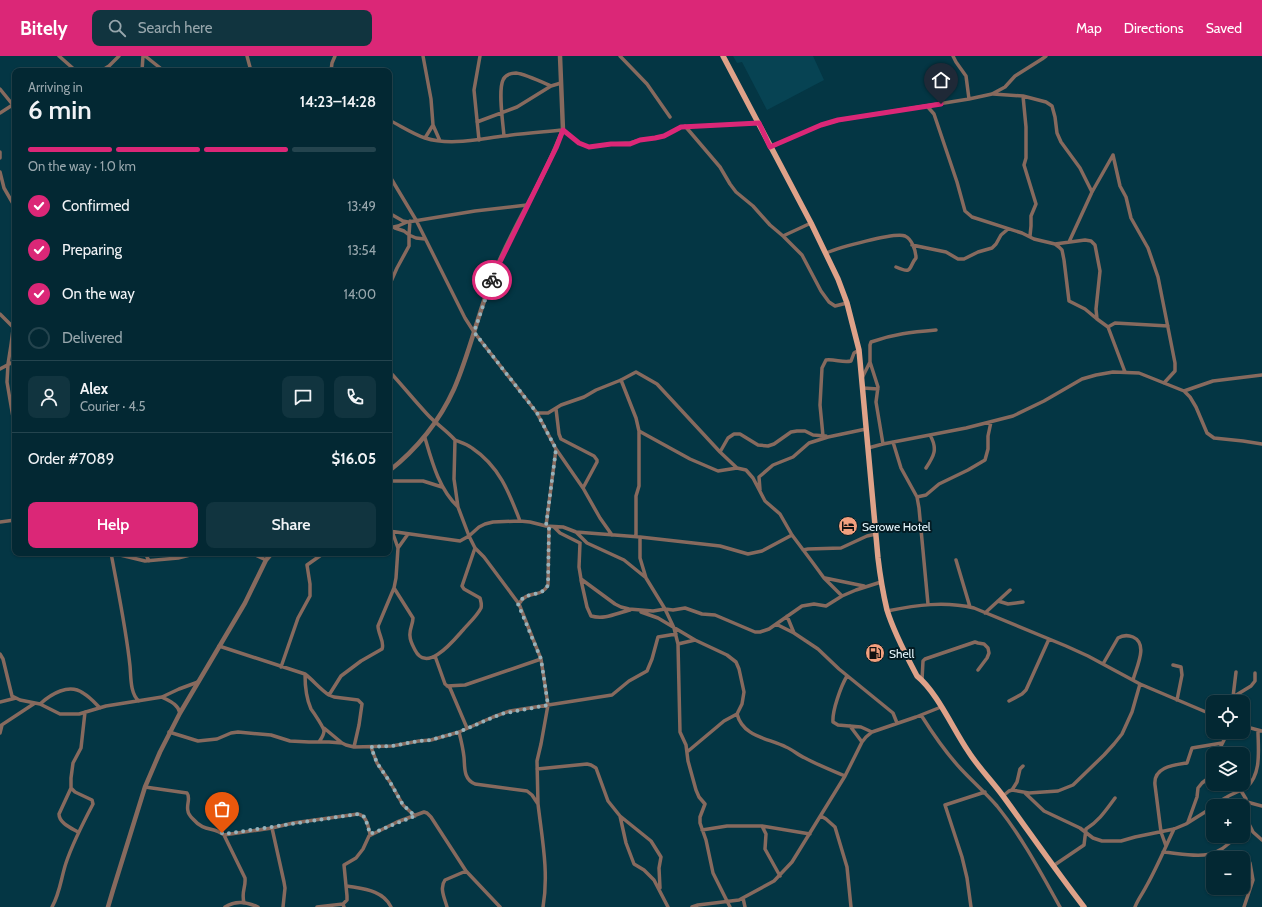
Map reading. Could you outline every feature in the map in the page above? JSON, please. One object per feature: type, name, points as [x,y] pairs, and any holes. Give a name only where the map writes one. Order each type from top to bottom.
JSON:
[{"type":"main road","points":[[723,56],[811,223],[838,279],[847,303],[859,350],[881,582],[888,611],[896,632],[917,676],[933,694],[969,752],[1084,907]]},
{"type":"street","points":[[59,56],[73,68]]},
{"type":"street","points":[[106,68],[119,56]]},
{"type":"street","points":[[142,68],[144,56],[160,68]]},
{"type":"street","points":[[247,56],[250,68]]},
{"type":"street","points":[[331,68],[335,56]]},
{"type":"street","points":[[423,56],[431,99],[433,125],[440,141]]},
{"type":"street","points":[[479,140],[474,90],[480,56]]},
{"type":"street","points":[[392,469],[425,438],[455,388],[496,270],[556,148],[563,130],[560,56]]},
{"type":"street","points":[[620,56],[647,84],[670,117]]},
{"type":"street","points":[[953,56],[966,76],[968,99]]},
{"type":"street","points":[[992,94],[1005,87],[1015,76],[1046,56]]},
{"type":"street","points":[[504,136],[502,84],[506,76],[512,73],[518,73],[551,86]]},
{"type":"street","points":[[477,122],[502,113],[529,100],[551,86],[561,83]]},
{"type":"street","points":[[0,89],[12,102]]},
{"type":"street","points":[[770,147],[821,125],[838,120],[992,94],[1023,96],[1046,102],[1052,106],[1056,117],[1057,133],[1061,142],[1080,168],[1092,192]]},
{"type":"street","points":[[1023,96],[1026,127],[1026,158],[1024,165],[1036,204],[1031,216],[1030,236]]},
{"type":"street","points":[[0,113],[12,105]]},
{"type":"street","points":[[927,106],[934,114],[957,182],[965,211],[972,217],[1022,233],[1037,240],[1055,244],[1089,240],[1093,243],[1096,248],[1100,271],[1096,309],[1097,319]]},
{"type":"street","points":[[392,122],[425,138],[453,142],[563,130],[579,143],[589,147],[611,144],[630,144],[640,140],[664,136],[675,129],[685,126],[759,123]]},
{"type":"street","points":[[425,138],[433,125]]},
{"type":"street","points":[[685,126],[720,167],[736,192],[753,206],[776,231],[802,255],[821,291],[829,302],[835,306],[847,303]]},
{"type":"street","points":[[0,152],[0,158]]},
{"type":"street","points":[[1069,242],[1092,192],[1113,155],[1120,186],[1126,197],[1131,218],[1148,248],[1158,277],[1176,368],[1172,375],[1164,383]]},
{"type":"street","points":[[0,172],[4,188],[12,202]]},
{"type":"street","points":[[392,180],[416,220],[465,318],[474,332],[537,413],[556,449],[583,488],[600,518],[612,535]]},
{"type":"street","points":[[392,215],[404,221],[409,221],[475,211],[527,206]]},
{"type":"street","points":[[392,228],[409,221]]},
{"type":"street","points":[[392,278],[409,246],[409,221]]},
{"type":"street","points":[[783,236],[811,223]]},
{"type":"street","points":[[392,228],[404,231],[416,238],[425,239]]},
{"type":"street","points":[[912,245],[946,252],[958,259],[964,259],[978,252],[992,248],[1001,235],[1008,229]]},
{"type":"street","points":[[826,253],[842,247],[893,235],[906,237],[910,240],[917,256],[911,268],[906,270],[896,267]]},
{"type":"street","points":[[1055,244],[1059,247],[1063,255],[1069,301],[1085,309],[1108,326],[1125,372]]},
{"type":"street","points":[[0,314],[12,326]]},
{"type":"street","points":[[1108,326],[1115,323],[1168,326]]},
{"type":"street","points":[[862,378],[866,373],[870,362],[871,342],[905,332],[936,330]]},
{"type":"street","points":[[12,336],[7,382],[12,411]]},
{"type":"street","points":[[826,436],[820,405],[822,368],[826,360],[829,359],[851,361],[854,353],[859,350]]},
{"type":"street","points":[[0,369],[12,362]]},
{"type":"street","points":[[870,362],[878,389],[876,404],[883,444]]},
{"type":"street","points":[[537,413],[548,413],[561,405],[584,397],[636,372],[656,384],[737,468]]},
{"type":"street","points":[[868,448],[966,428],[1013,416],[1044,401],[1082,379],[1113,372],[1139,374],[1184,391],[1196,407],[1207,433],[1214,438],[1262,444]]},
{"type":"street","points":[[392,374],[435,422],[447,431],[455,440],[471,447],[495,469],[508,491],[520,521]]},
{"type":"street","points":[[1184,391],[1213,382],[1262,375]]},
{"type":"street","points":[[621,380],[640,431],[639,486],[636,496],[640,558],[646,578],[665,609],[676,634],[678,644],[679,727],[681,736],[686,745],[688,761],[696,790],[699,797],[705,804],[700,817],[700,823],[706,840],[713,873],[730,907]]},
{"type":"street","points":[[863,388],[878,389]]},
{"type":"street","points":[[556,408],[561,439],[594,456],[597,460],[583,488]]},
{"type":"street","points":[[917,497],[926,494],[939,484],[985,460],[988,450],[988,436],[991,422]]},
{"type":"street","points":[[760,491],[760,477],[773,465],[793,457],[809,443],[826,436],[866,429]]},
{"type":"street","points":[[640,431],[690,459],[718,471],[737,468],[744,469],[749,474],[765,501],[780,514],[792,535],[824,578],[842,596]]},
{"type":"street","points":[[720,452],[728,438],[734,434],[740,434],[758,445],[768,446],[774,444],[791,432],[806,431],[813,435],[826,436]]},
{"type":"street","points":[[926,468],[935,454],[930,435]]},
{"type":"street","points":[[425,438],[433,467],[442,487],[458,507]]},
{"type":"street","points":[[455,440],[454,479],[458,507],[469,536],[475,548],[518,604],[541,659],[548,705],[537,769],[538,804],[545,868],[545,892],[543,907]]},
{"type":"street","points":[[893,442],[901,468],[917,497],[920,512],[928,604]]},
{"type":"street","points":[[518,604],[528,595],[542,592],[548,585],[548,526],[556,449]]},
{"type":"street","points":[[749,474],[760,477]]},
{"type":"street","points":[[392,481],[422,481],[442,487]]},
{"type":"street","points":[[0,522],[12,520]]},
{"type":"street","points":[[392,531],[460,541],[485,524],[493,522],[520,521],[554,527],[563,527],[576,532],[727,547],[748,554],[762,550],[792,535]]},
{"type":"street","points":[[554,527],[560,533],[580,543],[587,543]]},
{"type":"street","points":[[576,532],[587,543],[624,560],[646,578]]},
{"type":"street","points":[[329,695],[342,676],[361,661],[383,647],[378,626],[394,588],[396,578],[398,548],[392,533]]},
{"type":"street","points":[[398,548],[408,534]]},
{"type":"street","points":[[803,550],[841,548],[867,536],[876,534]]},
{"type":"street","points":[[580,543],[579,567],[587,608],[591,616],[597,617],[606,617],[616,613],[634,610],[656,611],[685,608],[702,614],[715,615],[755,632],[762,632],[802,606],[814,604],[826,606],[842,596],[881,582]]},
{"type":"street","points":[[394,588],[413,618],[410,637],[417,655],[426,658],[435,656],[451,643],[472,620],[480,608],[480,598],[464,589],[462,586],[475,548]]},
{"type":"street","points":[[112,556],[133,690],[139,701]]},
{"type":"street","points":[[122,556],[140,561],[186,556]]},
{"type":"street","points":[[140,561],[143,556]]},
{"type":"street","points":[[146,556],[149,561]]},
{"type":"street","points":[[257,556],[266,560]]},
{"type":"street","points":[[108,907],[145,786],[169,732],[245,603],[269,556]]},
{"type":"street","points":[[281,667],[297,621],[310,596],[307,565],[320,556]]},
{"type":"street","points":[[956,560],[970,607]]},
{"type":"street","points":[[824,578],[865,587]]},
{"type":"street","points":[[581,579],[614,604],[634,610]]},
{"type":"street","points":[[985,613],[1010,590]]},
{"type":"street","points":[[998,601],[1008,604],[1023,602]]},
{"type":"street","points":[[888,611],[928,604],[947,604],[970,607],[1066,646],[1140,684],[1206,712]]},
{"type":"street","points":[[638,610],[658,618],[695,640],[728,655],[736,662],[739,669],[744,692],[742,704],[736,714],[724,721],[687,752]]},
{"type":"street","points":[[787,616],[794,633]]},
{"type":"street","points":[[776,624],[794,633],[818,649],[838,670],[893,714],[897,723]]},
{"type":"street","points":[[305,674],[307,695],[310,706],[323,727],[342,743],[354,747],[392,746],[431,740],[459,732],[501,714],[612,694],[629,681],[647,671],[652,660],[658,637],[676,634]]},
{"type":"street","points":[[1103,664],[1118,638],[1121,636],[1134,638],[1140,642],[1141,652],[1133,680]]},
{"type":"street","points":[[1009,701],[1026,690],[1049,639]]},
{"type":"street","points":[[678,644],[695,640]]},
{"type":"street","points":[[922,680],[923,660],[975,642],[984,644],[988,648],[987,658],[978,670]]},
{"type":"street","points":[[219,646],[305,674],[313,680],[321,690],[329,695],[358,700],[361,702],[359,725],[354,747]]},
{"type":"street","points":[[0,654],[3,659],[11,693],[14,697],[38,704],[60,714],[85,712],[162,697],[199,682]]},
{"type":"street","points":[[435,656],[441,675],[447,686],[450,688],[467,728]]},
{"type":"street","points":[[447,686],[465,685],[541,659]]},
{"type":"street","points":[[1173,665],[1181,667],[1182,672],[1177,700]]},
{"type":"street","points":[[1233,695],[1236,672]]},
{"type":"street","points":[[1236,695],[1251,686],[1255,681],[1255,673]]},
{"type":"street","points":[[847,676],[841,688],[833,720],[836,724],[861,727],[872,732]]},
{"type":"street","points":[[1012,790],[1025,793],[1062,790],[1073,785],[1122,734],[1132,712],[1140,684]]},
{"type":"street","points":[[0,733],[1,725],[46,698],[68,689],[83,692],[100,708]]},
{"type":"street","points":[[162,697],[177,706],[180,713]]},
{"type":"street","points":[[0,702],[16,698]]},
{"type":"street","points":[[692,907],[739,900],[766,886],[780,876],[792,862],[810,834],[862,742],[872,732],[941,707]]},
{"type":"street","points":[[78,832],[60,820],[59,814],[71,788],[73,763],[81,748],[85,712]]},
{"type":"street","points":[[736,714],[741,724],[756,736],[786,747],[803,758],[844,776]]},
{"type":"street","points":[[921,715],[947,753],[996,804],[1034,861],[1060,907]]},
{"type":"street","points":[[850,726],[862,742]]},
{"type":"street","points":[[319,742],[323,735],[323,727]]},
{"type":"street","points":[[1250,728],[1260,731],[1260,761],[1257,772],[1250,783]]},
{"type":"street","points":[[169,732],[198,741],[217,739],[231,733],[238,732],[271,735],[290,741],[342,743]]},
{"type":"street","points":[[459,732],[464,755],[464,770],[471,781],[475,784],[527,791],[532,794],[538,804]]},
{"type":"street","points":[[1220,747],[1224,739]]},
{"type":"street","points":[[1166,846],[1161,832],[1154,780],[1157,774],[1167,767],[1187,763],[1192,748],[1222,743]]},
{"type":"street","points":[[371,747],[377,763],[403,805],[415,816]]},
{"type":"street","points":[[537,769],[587,764],[596,768],[608,801],[620,816],[651,841],[661,857],[659,868],[660,890]]},
{"type":"street","points":[[1003,796],[1012,790],[1018,778],[1020,769],[1023,766]]},
{"type":"street","points":[[1187,823],[1197,796],[1198,788],[1206,780]]},
{"type":"street","points":[[145,786],[187,792],[189,796],[188,811],[194,820],[204,828],[218,830],[224,834],[245,878],[245,885],[242,894],[244,903]]},
{"type":"street","points":[[52,907],[57,897],[68,856],[78,832],[93,804],[92,800],[75,792],[71,788]]},
{"type":"street","points":[[1223,799],[1240,791]]},
{"type":"street","points":[[971,907],[967,878],[962,857],[945,805],[984,792]]},
{"type":"street","points":[[1025,793],[1044,812],[1080,828],[1097,840],[1114,842],[1174,829],[1206,811]]},
{"type":"street","points":[[1053,866],[1084,845],[1086,829],[1093,826],[1115,798]]},
{"type":"street","points":[[1250,803],[1262,806]]},
{"type":"street","points":[[317,907],[343,906],[347,900],[344,865],[356,858],[363,849],[370,834],[424,812],[429,815],[466,871],[500,907]]},
{"type":"street","points":[[224,834],[358,814],[365,817],[370,834]]},
{"type":"street","points":[[620,816],[626,843],[634,864],[644,870],[654,880],[668,907]]},
{"type":"street","points":[[820,816],[826,818],[836,827],[847,868],[852,907]]},
{"type":"street","points":[[702,830],[727,826],[762,826],[810,834]]},
{"type":"street","points":[[762,826],[766,834],[765,849],[780,876]]},
{"type":"street","points":[[1250,826],[1253,832],[1262,840]]},
{"type":"street","points":[[272,828],[285,888],[283,907]]},
{"type":"street","points":[[1136,907],[1174,829]]},
{"type":"street","points":[[1163,852],[1201,856],[1208,855],[1227,846],[1230,843]]},
{"type":"street","points":[[1250,863],[1253,880],[1250,889]]},
{"type":"street","points":[[447,907],[443,893],[443,883],[445,880],[466,871]]},
{"type":"street","points":[[347,886],[379,893],[385,898],[391,907]]},
{"type":"street","points":[[1244,907],[1248,895]]},
{"type":"street","points":[[743,898],[745,907]]},
{"type":"street","points":[[225,907],[234,903],[244,903],[258,907]]},
{"type":"shaded area","points":[[733,56],[813,56],[824,80],[767,110],[742,62],[737,63]]},
{"type":"way so far","points":[[222,833],[239,833],[293,823],[361,814],[365,817],[370,834],[415,816],[403,805],[377,763],[371,747],[392,746],[431,740],[459,732],[510,711],[548,705],[541,659],[518,604],[521,599],[528,595],[542,592],[548,585],[549,527],[546,526],[550,485],[554,471],[556,449],[537,413],[474,332],[492,280]]},
{"type":"place","name":"Serowe Hotel","points":[[848,526]]},
{"type":"place","name":"Shell","points":[[875,653]]},
{"type":"route","points":[[492,280],[556,148],[563,130],[579,143],[589,147],[618,143],[630,144],[644,139],[664,136],[681,127],[759,123],[770,147],[821,125],[838,120],[941,104]]}]
